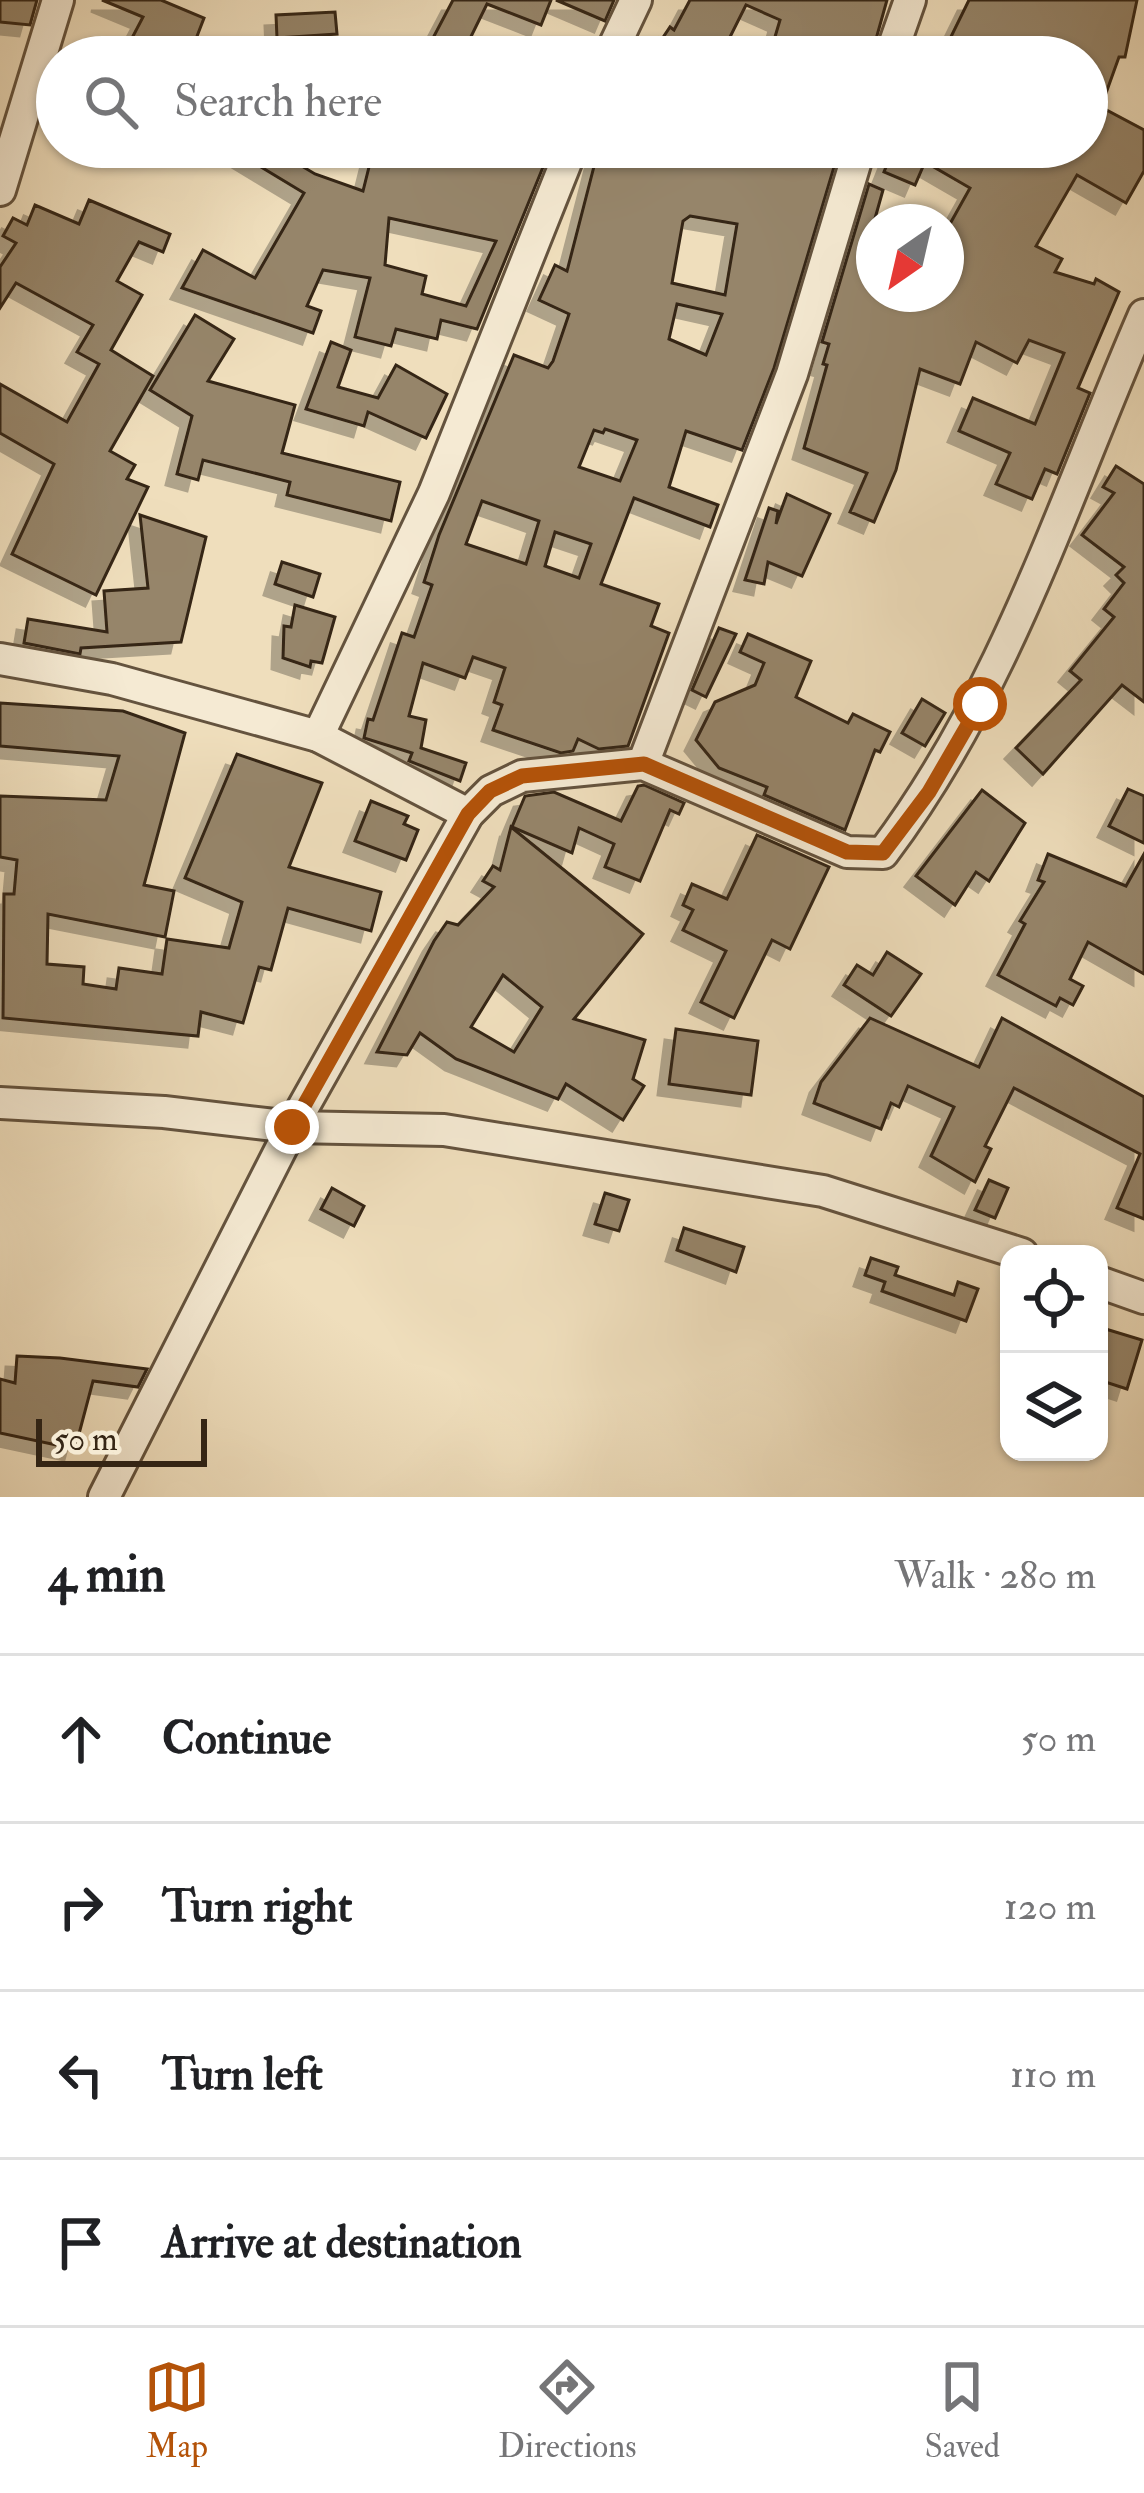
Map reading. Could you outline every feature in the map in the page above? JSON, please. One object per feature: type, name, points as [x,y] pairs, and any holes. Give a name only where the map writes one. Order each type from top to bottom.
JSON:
[{"type":"street","points":[[47,36],[58,0]]},
{"type":"street","points":[[619,36],[636,0]]},
{"type":"street","points":[[897,36],[910,0]]},
{"type":"street","points":[[0,190],[36,72]]},
{"type":"street","points":[[318,736],[434,493],[564,168]]},
{"type":"street","points":[[644,764],[793,374],[854,168]]},
{"type":"street","points":[[104,1497],[292,1127],[468,814],[490,791],[522,776],[644,764],[847,852],[883,853],[929,792],[980,704],[1064,518],[1144,315]]},
{"type":"street","points":[[0,659],[112,680],[318,736],[468,814]]},
{"type":"street","points":[[0,1103],[164,1112],[292,1127],[444,1130],[824,1191],[1000,1247]]},
{"type":"street","points":[[1108,1285],[1144,1298]]},
{"type":"building","points":[[0,0],[37,0],[30,25],[0,22]]},
{"type":"building","points":[[102,0],[161,0],[204,18],[197,36],[133,36],[143,17]]},
{"type":"building","points":[[453,0],[551,0],[541,25],[487,4],[471,36],[434,36]]},
{"type":"building","points":[[556,0],[614,0],[605,21]]},
{"type":"building","points":[[690,0],[887,0],[877,36],[775,36],[780,20],[746,5],[730,36],[664,36],[670,27],[674,30]]},
{"type":"building","points":[[969,0],[1137,0],[1125,57],[1119,57],[1108,88],[1108,36],[951,36]]},
{"type":"building","points":[[335,12],[337,34],[277,36],[276,15]]},
{"type":"building","points":[[1108,111],[1144,130],[1144,171],[1126,203],[1077,175],[1036,246],[1062,259],[1055,272],[1094,284],[1096,279],[1119,292],[1078,388],[1090,393],[1057,474],[1045,469],[1032,499],[996,484],[1010,453],[959,431],[973,398],[1035,424],[1064,353],[1029,340],[1017,363],[976,342],[960,384],[920,369],[896,470],[874,522],[850,512],[867,473],[804,448],[827,365],[823,364],[829,344],[822,342],[856,228],[856,312],[964,312],[961,204],[970,188],[935,168],[1108,168]]},
{"type":"building","points":[[263,168],[305,168],[363,191],[369,168],[543,168],[477,329],[441,320],[437,339],[396,329],[391,346],[355,337],[370,278],[323,270],[307,306],[321,311],[313,333],[182,288],[203,250],[255,278],[304,193]],"holes":[[[389,218],[496,241],[466,306],[422,294],[426,276],[385,265]]]},
{"type":"building","points":[[594,168],[834,168],[774,368],[742,450],[686,431],[669,487],[718,505],[710,527],[634,498],[601,584],[659,604],[651,626],[669,633],[628,746],[599,749],[578,739],[573,751],[561,753],[493,730],[502,705],[494,702],[505,668],[473,657],[465,678],[423,663],[409,716],[426,720],[421,748],[466,763],[460,781],[409,761],[412,753],[364,738],[402,633],[414,637],[432,585],[424,582],[439,535],[514,355],[548,368],[553,361],[569,314],[539,300],[555,265],[567,271]],"holes":[[[690,216],[737,224],[725,295],[672,283],[683,221]],[[677,304],[722,314],[706,355],[669,339]],[[605,429],[637,440],[620,481],[579,467],[594,430],[603,433]],[[482,501],[539,521],[526,564],[466,544]],[[555,532],[591,544],[579,578],[545,566]]]},
{"type":"building","points":[[886,168],[922,168],[915,185],[884,172]]},
{"type":"building","points":[[869,184],[883,190],[879,204],[863,204]]},
{"type":"building","points":[[89,200],[170,234],[163,252],[139,242],[117,281],[142,295],[111,350],[153,376],[110,451],[135,465],[127,479],[148,487],[96,595],[12,554],[54,464],[0,433],[0,384],[67,422],[99,364],[77,352],[93,325],[16,283],[0,308],[0,267],[16,243],[3,236],[13,218],[27,225],[35,205],[79,224]]},
{"type":"building","points":[[195,315],[234,339],[208,381],[295,405],[282,453],[400,482],[391,521],[287,495],[290,482],[203,460],[198,480],[177,474],[192,416],[150,390]]},
{"type":"building","points":[[331,342],[351,350],[338,387],[378,398],[396,365],[447,394],[426,438],[368,412],[364,426],[306,409]]},
{"type":"building","points":[[1116,466],[1144,484],[1144,702],[1122,685],[1043,774],[1016,748],[1081,680],[1070,671],[1114,617],[1104,609],[1124,583],[1116,575],[1124,567],[1082,535],[1114,493],[1103,487]]},
{"type":"building","points":[[787,494],[830,514],[802,576],[768,562],[764,584],[745,580],[769,508],[778,511],[776,524]]},
{"type":"building","points":[[140,515],[206,537],[181,642],[81,648],[80,654],[24,643],[28,619],[107,632],[104,591],[148,588]]},
{"type":"building","points":[[282,562],[320,574],[313,597],[275,584]]},
{"type":"building","points":[[295,605],[335,617],[322,663],[311,661],[310,667],[283,658],[284,626],[291,627]]},
{"type":"building","points":[[719,628],[736,634],[706,697],[692,690]]},
{"type":"building","points":[[748,634],[811,661],[796,697],[848,723],[853,714],[890,732],[880,752],[875,750],[845,830],[764,795],[767,787],[719,768],[696,740],[715,702],[755,685],[764,663],[740,652]]},
{"type":"building","points":[[922,699],[945,713],[925,746],[902,733]]},
{"type":"building","points":[[0,703],[123,711],[185,733],[144,885],[174,891],[165,937],[48,914],[47,964],[84,967],[83,984],[116,989],[119,968],[162,974],[167,939],[229,948],[242,902],[185,878],[237,754],[322,783],[289,867],[381,892],[371,931],[288,908],[271,970],[259,967],[243,1023],[201,1012],[198,1036],[3,1018],[4,894],[14,894],[17,860],[0,857],[0,796],[106,800],[119,756],[0,746]]},
{"type":"building","points":[[638,786],[684,803],[679,814],[670,810],[640,881],[605,867],[614,844],[579,828],[572,853],[512,827],[525,796],[554,792],[621,821]]},
{"type":"building","points":[[1128,789],[1144,796],[1144,843],[1109,826]]},
{"type":"building","points":[[982,790],[1025,823],[989,881],[976,872],[955,905],[916,876]]},
{"type":"building","points":[[371,801],[408,816],[404,824],[418,830],[406,860],[355,841]]},
{"type":"building","points":[[511,827],[643,934],[574,1019],[645,1040],[633,1079],[644,1086],[623,1120],[566,1084],[558,1099],[456,1059],[420,1033],[407,1055],[377,1052],[434,941],[447,922],[458,925],[494,887],[483,881],[493,866],[500,870]],"holes":[[[503,975],[542,1007],[514,1052],[471,1027]]]},
{"type":"building","points":[[757,835],[829,867],[790,949],[772,940],[734,1018],[701,1002],[726,951],[683,930],[693,910],[683,905],[692,884],[727,899]]},
{"type":"building","points":[[1048,854],[1126,886],[1144,854],[1144,974],[1088,942],[1070,979],[1083,986],[1073,1005],[1060,998],[1056,1006],[998,975],[1025,924],[1020,921],[1044,882],[1038,880]]},
{"type":"building","points":[[887,952],[921,974],[891,1016],[844,985],[857,965],[873,975]]},
{"type":"building","points":[[870,1018],[979,1067],[1002,1018],[1144,1097],[1144,1219],[1117,1208],[1140,1154],[1014,1088],[985,1146],[991,1149],[975,1182],[931,1156],[954,1107],[908,1086],[899,1107],[891,1103],[881,1129],[814,1103],[821,1082]]},
{"type":"building","points":[[676,1029],[758,1041],[751,1095],[669,1084]]},
{"type":"building","points":[[989,1180],[1008,1188],[995,1218],[975,1210]]},
{"type":"building","points":[[332,1188],[364,1206],[354,1226],[321,1209]]},
{"type":"building","points":[[605,1193],[629,1200],[619,1231],[595,1224]]},
{"type":"building","points":[[684,1228],[744,1247],[736,1272],[677,1250]]},
{"type":"building","points":[[871,1258],[898,1267],[895,1275],[954,1295],[958,1282],[978,1289],[966,1321],[882,1291],[885,1282],[865,1275]]},
{"type":"building","points":[[1108,1330],[1142,1340],[1127,1389],[1108,1383]]},
{"type":"building","points":[[17,1356],[147,1369],[138,1387],[93,1381],[75,1449],[0,1433],[0,1379],[15,1383]]},
{"type":"route","points":[[292,1127],[468,814],[490,791],[522,776],[644,764],[847,852],[883,853],[929,792],[980,704]]}]
